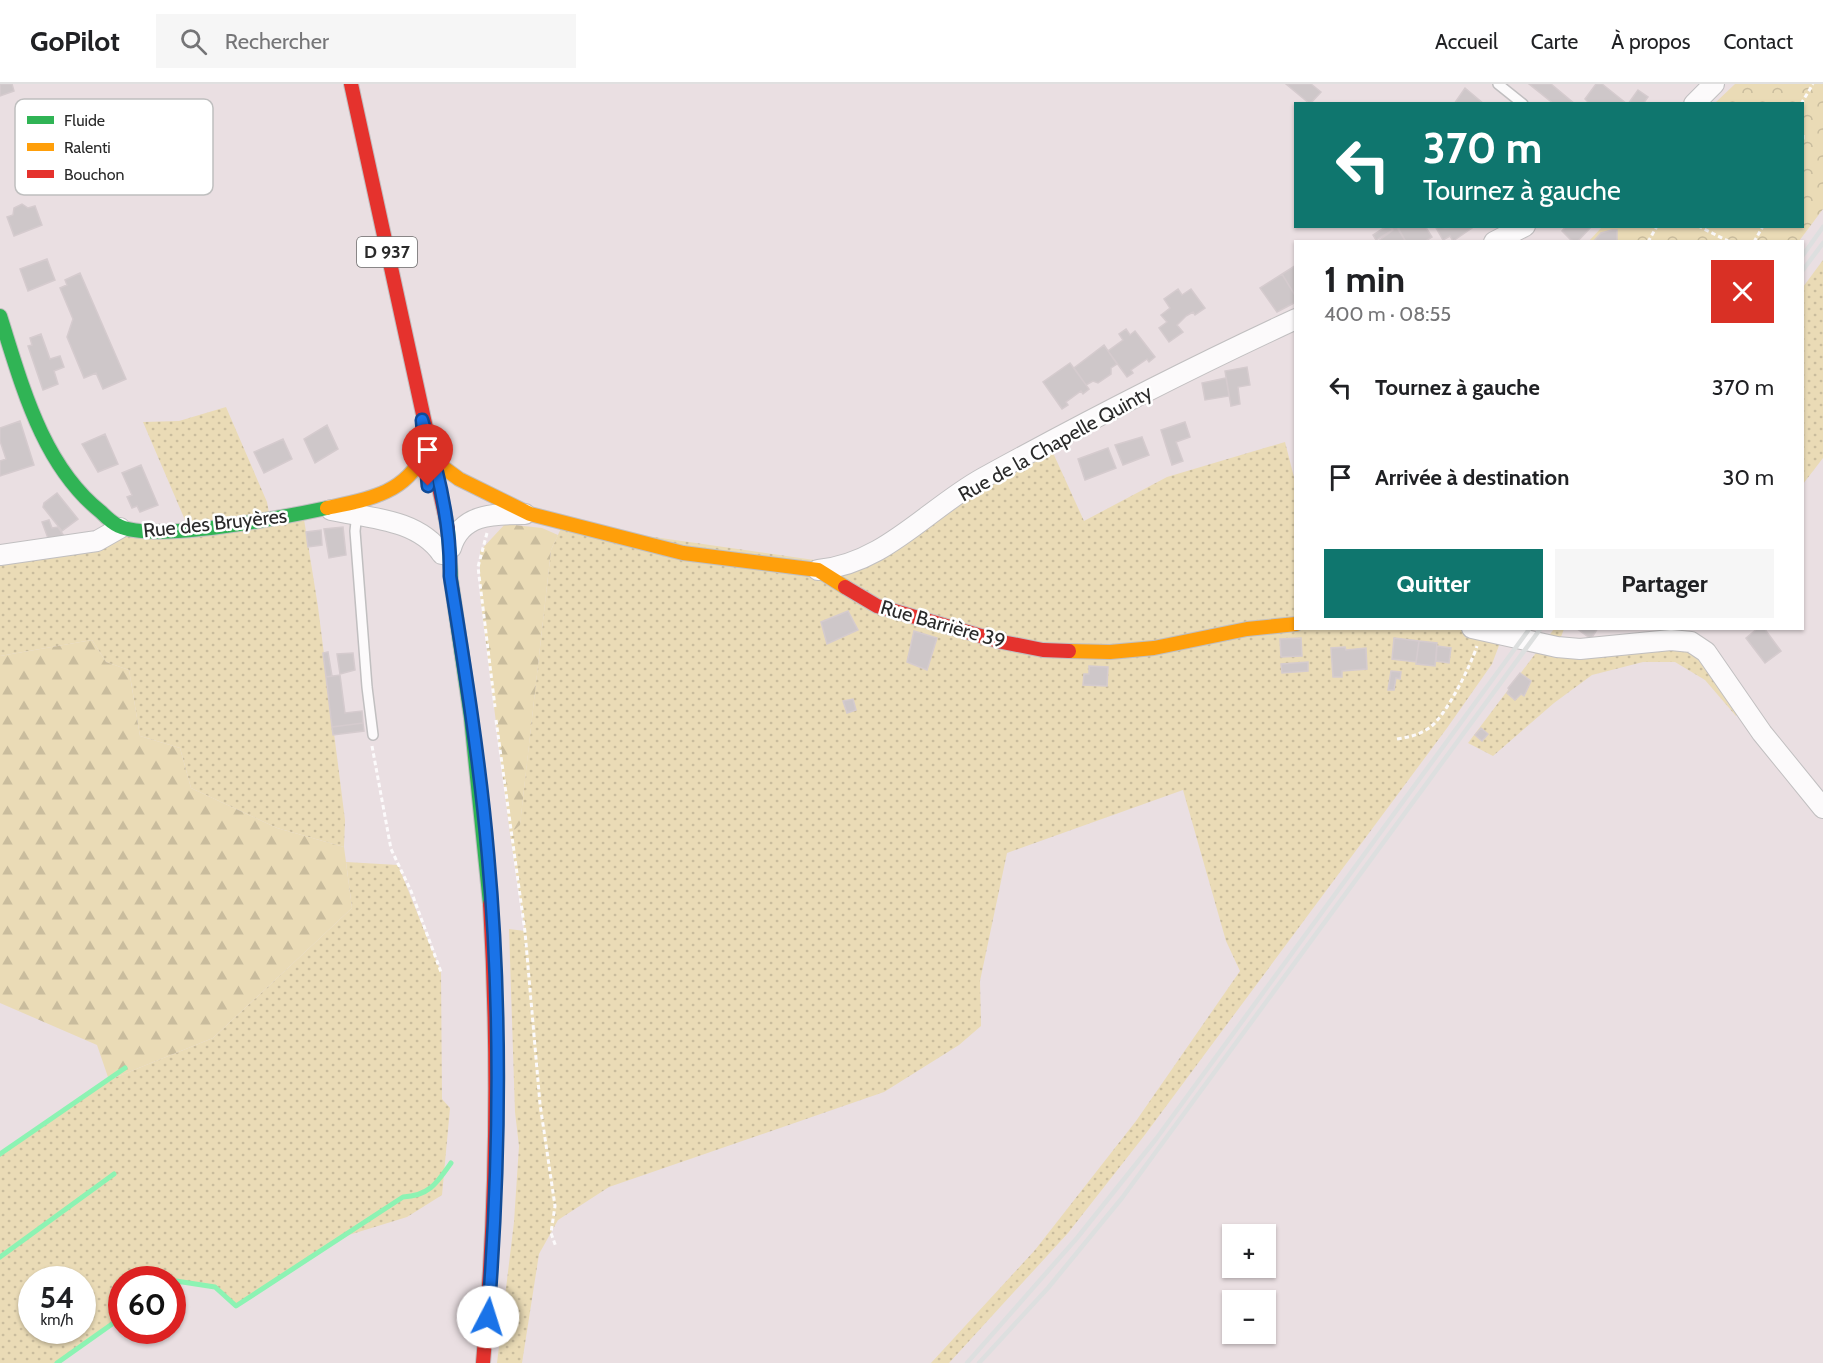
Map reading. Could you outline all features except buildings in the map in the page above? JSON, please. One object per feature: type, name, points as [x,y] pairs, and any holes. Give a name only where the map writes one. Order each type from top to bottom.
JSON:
[{"type":"street","name":"D 937","points":[[351,84],[429,455],[450,576],[482,794],[496,980],[497,1158],[491,1283],[483,1363]]},
{"type":"street","points":[[1696,102],[1714,84]]},
{"type":"street","points":[[1498,240],[1521,228]]},
{"type":"street","points":[[0,316],[32,415],[57,464],[84,499],[120,528]]},
{"type":"street","name":"Rue de la Chapelle Quinty","points":[[818,570],[836,569],[863,559],[980,480],[1100,416],[1294,320]]},
{"type":"street","name":"Rue des Bruyères","points":[[0,555],[97,541],[120,528],[135,532],[154,532],[255,521],[326,509],[357,507],[415,475],[429,455]]},
{"type":"street","name":"Rue Barrière 39","points":[[429,455],[459,479],[530,514],[646,546],[818,570],[864,599],[890,611],[1002,642],[1043,650],[1132,651],[1247,629],[1294,624]]},
{"type":"street","name":"Rue des Bruyères","points":[[357,507],[394,521],[446,552]]},
{"type":"street","name":"Rue Barrière 39","points":[[446,552],[460,528],[476,519],[493,514],[530,514]]},
{"type":"street","points":[[1482,630],[1571,648],[1671,640],[1691,642],[1706,652],[1762,733],[1823,808]]},
{"type":"lane","points":[[1498,84],[1520,102]]},
{"type":"lane","points":[[357,507],[355,531],[373,735]]},
{"type":"path","points":[[1802,102],[1813,84]]},
{"type":"path","points":[[1702,228],[1726,240]]},
{"type":"path","points":[[493,514],[478,567],[478,583],[525,932],[540,1104],[555,1206],[551,1233],[556,1247]]},
{"type":"path","points":[[1397,739],[1416,735],[1431,727],[1448,704],[1475,652],[1477,630]]},
{"type":"path","points":[[373,735],[371,751],[391,849],[411,891],[441,972]]},
{"type":"green space","points":[[1735,84],[1823,84],[1823,209],[1800,240],[1590,240],[1601,228],[1804,228],[1804,102],[1716,102]]},
{"type":"green space","points":[[1823,260],[1823,458],[1804,483],[1804,286]]},
{"type":"green space","points":[[226,407],[267,502],[270,518],[303,513],[318,607],[345,820],[344,847],[277,828],[191,788],[180,748],[140,736],[129,670],[106,662],[92,640],[0,656],[0,555],[188,527],[143,422],[179,421]]},
{"type":"green space","points":[[1285,442],[1294,477],[1294,630],[1512,630],[1503,635],[1492,664],[1447,728],[1144,1136],[1068,1233],[949,1363],[931,1363],[1035,1250],[1136,1121],[1240,971],[1226,941],[1183,790],[1007,853],[980,981],[981,1026],[959,1045],[884,1092],[609,1187],[558,1220],[539,1254],[522,1363],[497,1363],[514,1222],[519,1146],[515,1112],[509,929],[525,931],[510,834],[520,824],[551,550],[563,524],[849,565],[1049,444],[1084,521],[1167,477]]},
{"type":"green space","points":[[505,524],[542,528],[558,535],[551,550],[520,825],[510,834],[480,595],[480,551]]},
{"type":"green space","points":[[1553,630],[1564,630],[1557,647],[1691,642],[1742,705],[1736,716],[1705,680],[1675,662],[1643,662],[1592,675],[1554,703],[1493,756],[1468,743]]},
{"type":"green space","points":[[92,640],[106,662],[129,670],[140,736],[180,748],[191,788],[277,828],[344,847],[352,908],[213,1038],[109,1080],[97,1045],[0,1003],[0,656]]},
{"type":"green space","points":[[346,862],[398,865],[441,972],[442,1099],[450,1108],[442,1195],[407,1217],[339,1238],[236,1306],[215,1287],[186,1283],[186,1266],[108,1266],[108,1326],[96,1335],[96,1266],[18,1266],[18,1344],[83,1344],[57,1363],[0,1363],[0,1154],[109,1080],[213,1038],[352,908]]},
{"type":"waterway","points":[[0,1154],[125,1068]]},
{"type":"waterway","points":[[186,1283],[215,1287],[236,1306],[403,1197],[426,1191],[437,1182],[451,1163]]},
{"type":"waterway","points":[[0,1257],[114,1174]]},
{"type":"waterway","points":[[57,1363],[108,1327]]},
{"type":"railway","points":[[1804,254],[1823,227]]},
{"type":"railway","points":[[1804,269],[1823,243]]},
{"type":"railway","points":[[967,1363],[1077,1238],[1156,1139],[1529,630]]},
{"type":"railway","points":[[979,1363],[1048,1288],[1122,1198],[1540,630]]},
{"type":"traffic: fast","points":[[0,316],[26,396],[49,448],[63,471],[81,493],[116,525],[161,532],[189,530],[252,522],[327,508]]},
{"type":"traffic: fast","points":[[448,529],[451,580],[471,718],[490,904]]},
{"type":"traffic: slow","points":[[327,508],[370,498],[395,487],[416,467],[423,454]]},
{"type":"traffic: slow","points":[[434,456],[440,465],[459,479],[530,514],[683,553],[818,570],[845,587]]},
{"type":"traffic: slow","points":[[1069,651],[1110,652],[1154,648],[1247,629],[1294,624]]},
{"type":"traffic: jam","points":[[351,84],[448,529]]},
{"type":"traffic: jam","points":[[845,587],[877,606],[1002,642],[1043,650],[1069,651]]},
{"type":"traffic: jam","points":[[483,1363],[494,1191],[495,1134],[495,1019],[490,904]]},
{"type":"route","points":[[428,486],[423,454],[422,420],[434,456],[450,550],[450,576],[471,708],[488,853],[496,980],[498,1092],[495,1210],[488,1317]]}]
